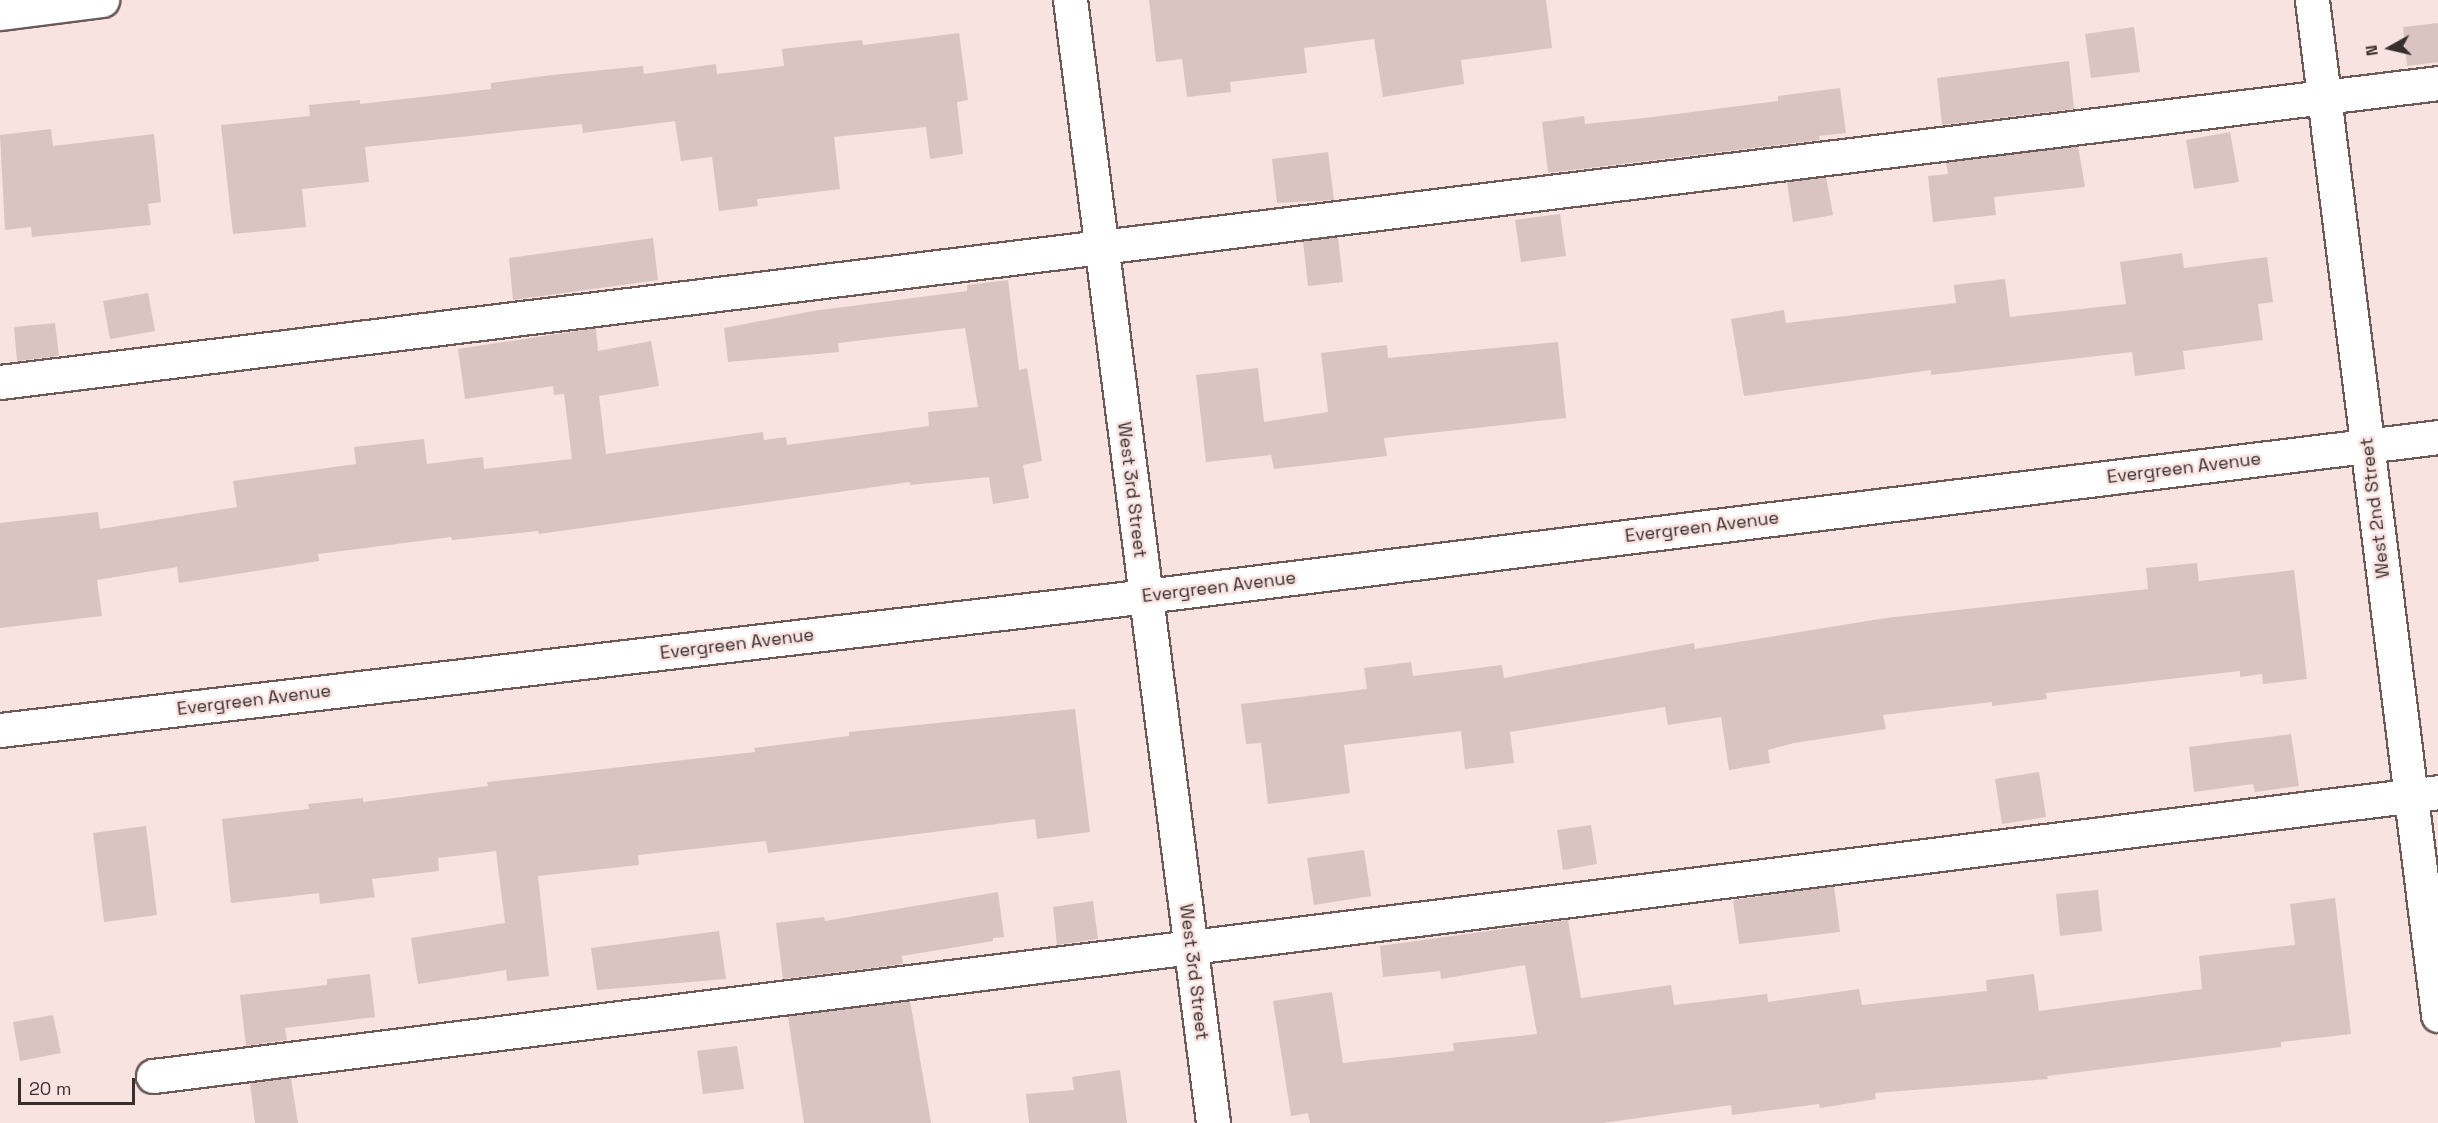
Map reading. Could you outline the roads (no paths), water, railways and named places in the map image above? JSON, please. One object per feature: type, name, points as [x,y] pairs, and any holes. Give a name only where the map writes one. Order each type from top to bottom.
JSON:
[{"type":"street","points":[[0,13],[102,0]]},
{"type":"street","name":"West 3rd Street","points":[[1070,0],[1213,1123]]},
{"type":"street","name":"West 2nd Street","points":[[2312,0],[2367,446],[2424,794],[2438,1015]]},
{"type":"street","points":[[0,382],[1101,249],[2438,83]]},
{"type":"street","name":"Evergreen Avenue","points":[[0,730],[1146,596],[2438,437]]},
{"type":"street","points":[[153,1076],[1191,950],[2424,794]]}]
